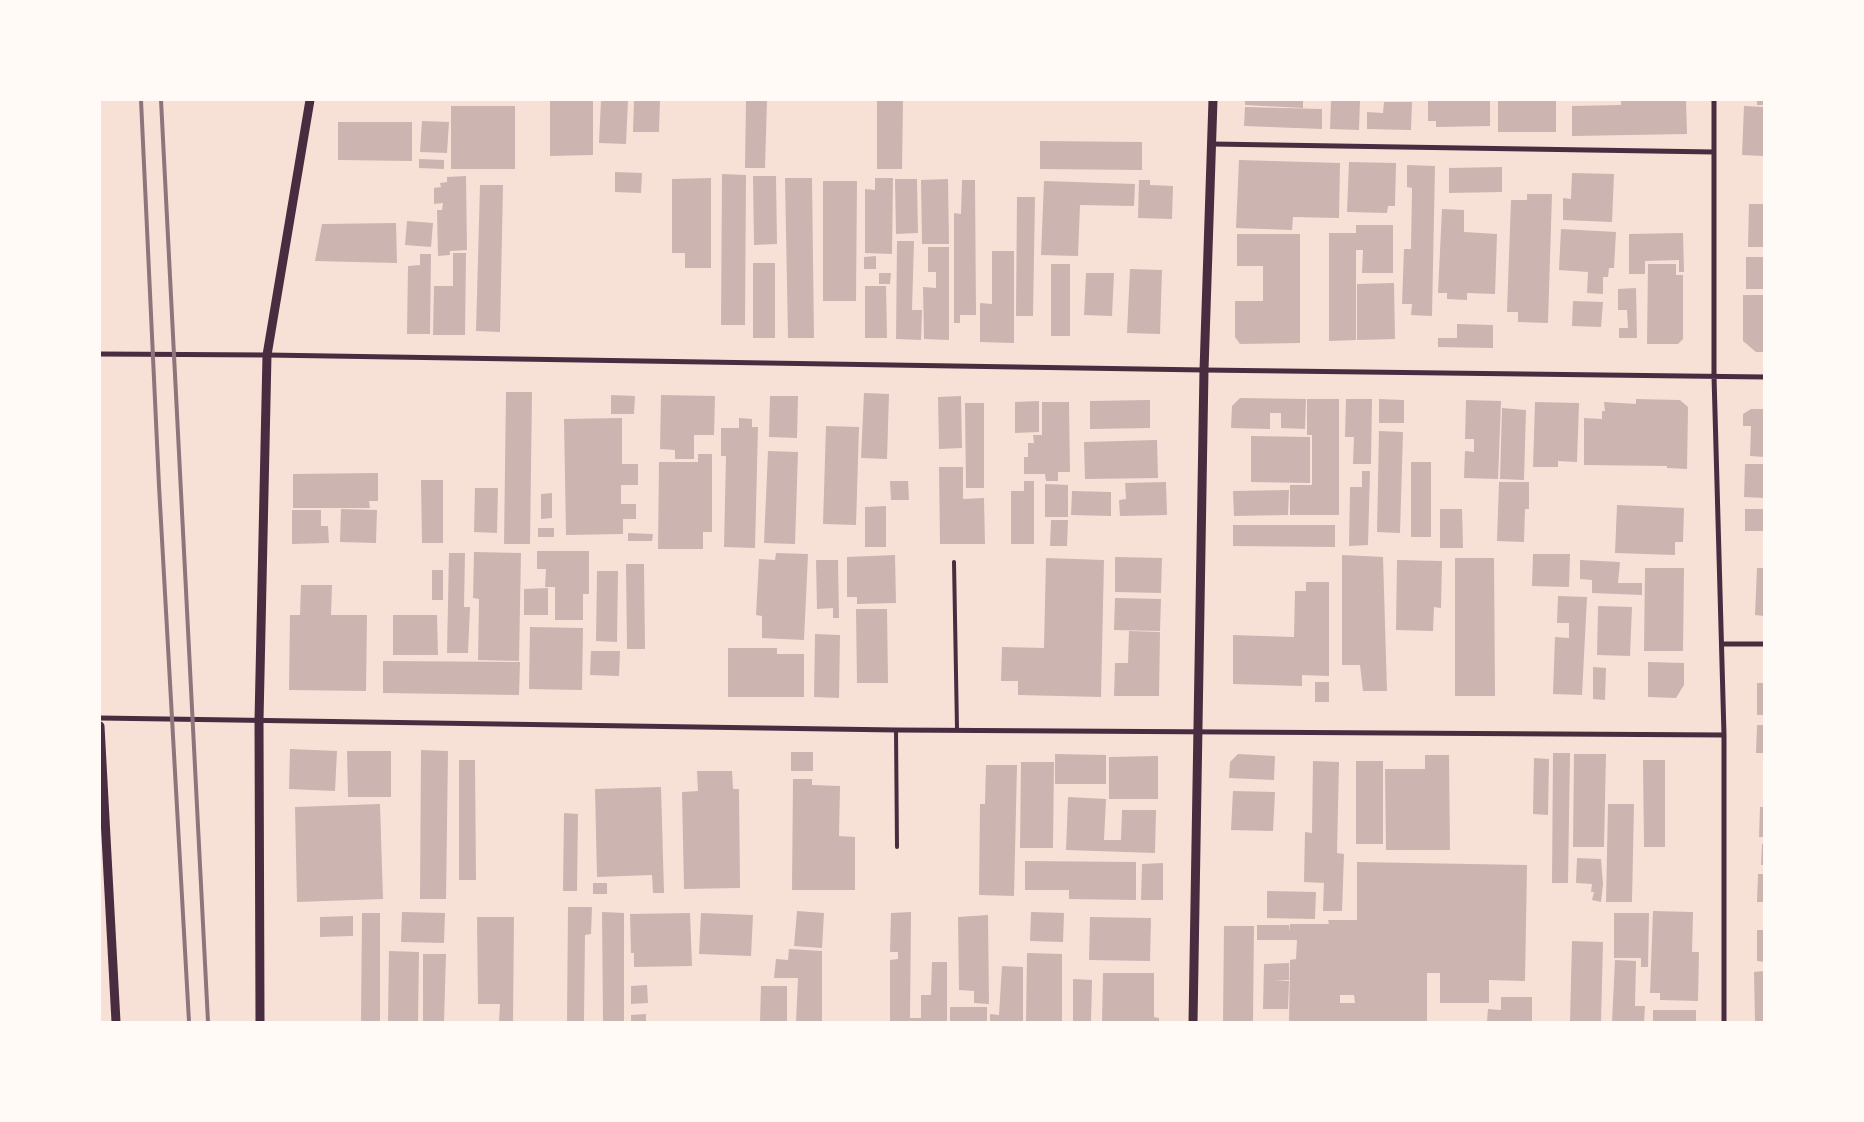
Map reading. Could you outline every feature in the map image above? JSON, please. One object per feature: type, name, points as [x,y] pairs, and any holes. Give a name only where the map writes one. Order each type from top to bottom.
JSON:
[{"type":"street","points":[[260,1022],[259,720],[266,355],[310,100]]},
{"type":"street","points":[[1193,1022],[1204,370],[1213,100]]},
{"type":"street","points":[[1714,100],[1714,376],[1724,735],[1724,1022]]},
{"type":"street","points":[[1212,144],[1714,152]]},
{"type":"street","points":[[100,354],[1764,377]]},
{"type":"street","points":[[1722,644],[1764,644]]},
{"type":"street","points":[[100,718],[896,730],[1724,735]]},
{"type":"street","points":[[100,726],[116,1022]]},
{"type":"lane","points":[[954,562],[957,729]]},
{"type":"lane","points":[[896,730],[897,847]]},
{"type":"building","points":[[550,100],[593,100],[593,155],[550,156]]},
{"type":"building","points":[[601,100],[628,100],[626,144],[599,143]]},
{"type":"building","points":[[634,100],[660,100],[659,132],[633,132]]},
{"type":"building","points":[[746,100],[767,100],[765,168],[745,168]]},
{"type":"building","points":[[877,100],[903,100],[902,169],[877,169]]},
{"type":"building","points":[[1245,100],[1303,100],[1303,108],[1245,105]]},
{"type":"building","points":[[1331,100],[1360,100],[1359,130],[1330,129]]},
{"type":"building","points":[[1428,100],[1490,100],[1490,126],[1436,127],[1436,121],[1428,121]]},
{"type":"building","points":[[1498,100],[1556,100],[1556,132],[1498,132]]},
{"type":"building","points":[[1621,100],[1686,100],[1687,134],[1572,136],[1572,106],[1621,105]]},
{"type":"building","points":[[1757,100],[1764,100],[1764,105],[1757,105]]},
{"type":"building","points":[[1384,102],[1412,102],[1411,130],[1367,129],[1367,112],[1383,113]]},
{"type":"building","points":[[451,106],[515,106],[515,169],[451,169]]},
{"type":"building","points":[[1744,106],[1764,107],[1764,156],[1742,155]]},
{"type":"building","points":[[1245,107],[1322,109],[1322,129],[1244,126]]},
{"type":"building","points":[[422,121],[449,122],[447,153],[420,152]]},
{"type":"building","points":[[338,122],[412,122],[412,161],[338,160]]},
{"type":"building","points":[[1040,141],[1142,142],[1142,170],[1040,169]]},
{"type":"building","points":[[419,159],[444,160],[444,169],[419,168]]},
{"type":"building","points":[[1239,160],[1340,163],[1339,218],[1293,217],[1292,230],[1236,228]]},
{"type":"building","points":[[1349,162],[1396,163],[1395,206],[1388,206],[1387,213],[1347,212]]},
{"type":"building","points":[[1407,165],[1435,166],[1432,316],[1411,315],[1412,304],[1402,304],[1404,249],[1411,249],[1412,188],[1407,187]]},
{"type":"building","points":[[1502,167],[1502,192],[1449,193],[1449,168]]},
{"type":"building","points":[[615,172],[642,173],[641,193],[615,192]]},
{"type":"building","points":[[1572,173],[1614,174],[1612,222],[1563,220],[1563,198],[1571,199]]},
{"type":"building","points":[[722,174],[746,175],[745,325],[721,325]]},
{"type":"building","points":[[466,176],[467,250],[450,251],[450,255],[438,256],[437,210],[442,210],[443,203],[434,204],[434,188],[441,187],[440,183],[447,182],[447,177]]},
{"type":"building","points":[[753,176],[776,176],[777,244],[754,245]]},
{"type":"building","points":[[711,178],[711,268],[685,268],[685,253],[672,253],[672,179]]},
{"type":"building","points":[[785,178],[812,178],[814,338],[788,338]]},
{"type":"building","points":[[875,178],[893,178],[892,254],[865,253],[865,189],[875,190]]},
{"type":"building","points":[[895,179],[917,179],[918,233],[896,234]]},
{"type":"building","points":[[948,179],[949,244],[922,244],[921,180]]},
{"type":"building","points":[[962,180],[975,180],[976,315],[960,315],[960,323],[954,323],[954,213],[961,214]]},
{"type":"building","points":[[1139,180],[1150,180],[1150,185],[1173,186],[1172,219],[1138,218]]},
{"type":"building","points":[[823,181],[857,181],[856,301],[823,301]]},
{"type":"building","points":[[1044,181],[1135,184],[1134,206],[1080,205],[1078,256],[1041,255]]},
{"type":"building","points":[[480,185],[503,185],[500,332],[476,331]]},
{"type":"building","points":[[1527,194],[1552,194],[1548,323],[1518,322],[1518,312],[1507,312],[1511,200],[1527,200]]},
{"type":"building","points":[[1017,197],[1035,197],[1033,316],[1016,316]]},
{"type":"building","points":[[1749,204],[1764,204],[1764,247],[1748,247]]},
{"type":"building","points":[[1442,209],[1464,210],[1464,232],[1497,234],[1495,294],[1467,293],[1467,300],[1447,299],[1447,293],[1438,293]]},
{"type":"building","points":[[407,221],[433,223],[431,247],[405,245]]},
{"type":"building","points":[[396,223],[397,263],[315,261],[322,224]]},
{"type":"building","points":[[1356,225],[1393,225],[1393,273],[1362,273],[1363,250],[1356,250],[1356,340],[1329,341],[1329,233],[1356,233]]},
{"type":"building","points":[[1561,229],[1616,232],[1614,268],[1609,268],[1608,277],[1603,277],[1603,294],[1587,293],[1588,272],[1559,270]]},
{"type":"building","points":[[1683,233],[1684,272],[1679,272],[1679,260],[1645,261],[1645,274],[1629,274],[1629,234]]},
{"type":"building","points":[[1237,234],[1300,234],[1300,343],[1240,344],[1235,337],[1235,301],[1263,301],[1263,266],[1237,266]]},
{"type":"building","points":[[897,241],[914,241],[912,310],[922,310],[921,340],[896,339]]},
{"type":"building","points":[[928,247],[949,247],[949,340],[924,339],[923,287],[936,288],[936,272],[928,272]]},
{"type":"building","points":[[992,251],[1014,251],[1014,343],[980,342],[980,303],[992,304]]},
{"type":"building","points":[[453,253],[466,253],[465,335],[433,335],[434,286],[453,286]]},
{"type":"building","points":[[420,254],[431,254],[430,334],[407,334],[408,266],[420,265]]},
{"type":"building","points":[[876,256],[876,269],[864,269],[864,257]]},
{"type":"building","points":[[1746,257],[1764,257],[1764,289],[1746,289]]},
{"type":"building","points":[[753,263],[775,263],[775,338],[753,338]]},
{"type":"building","points":[[1051,264],[1070,264],[1070,336],[1051,336]]},
{"type":"building","points":[[1648,264],[1676,264],[1676,275],[1683,275],[1683,339],[1678,344],[1647,344]]},
{"type":"building","points":[[1130,269],[1162,270],[1160,334],[1127,333]]},
{"type":"building","points":[[879,273],[891,273],[890,284],[879,284]]},
{"type":"building","points":[[1086,273],[1114,273],[1112,316],[1084,315]]},
{"type":"building","points":[[1394,283],[1395,339],[1357,340],[1357,284]]},
{"type":"building","points":[[865,286],[886,286],[887,338],[865,338]]},
{"type":"building","points":[[1636,288],[1637,338],[1619,338],[1619,328],[1628,328],[1627,310],[1618,310],[1618,289]]},
{"type":"building","points":[[1743,295],[1764,295],[1764,352],[1756,352],[1743,341]]},
{"type":"building","points":[[1573,301],[1603,302],[1601,327],[1572,326]]},
{"type":"building","points":[[1457,324],[1493,325],[1493,348],[1438,347],[1438,338],[1457,338]]},
{"type":"building","points":[[506,392],[532,392],[530,544],[504,544]]},
{"type":"building","points":[[864,393],[889,394],[887,459],[861,458]]},
{"type":"building","points":[[611,395],[635,396],[634,414],[611,414]]},
{"type":"building","points":[[661,395],[715,396],[714,435],[694,435],[694,459],[675,459],[675,450],[660,449]]},
{"type":"building","points":[[770,396],[798,396],[797,438],[769,437]]},
{"type":"building","points":[[961,396],[962,448],[939,449],[938,397]]},
{"type":"building","points":[[1240,398],[1306,399],[1305,429],[1281,428],[1281,413],[1270,413],[1270,429],[1231,428],[1232,406]]},
{"type":"building","points":[[1307,399],[1339,399],[1339,515],[1290,515],[1290,485],[1312,485],[1312,435],[1307,435]]},
{"type":"building","points":[[1346,399],[1372,399],[1371,464],[1353,464],[1354,437],[1345,437]]},
{"type":"building","points":[[1379,399],[1404,400],[1404,423],[1379,423]]},
{"type":"building","points":[[1636,399],[1680,400],[1688,407],[1687,469],[1667,468],[1667,466],[1584,465],[1584,418],[1602,419],[1602,411],[1605,411],[1604,402],[1636,404]]},
{"type":"building","points":[[1150,400],[1150,428],[1090,429],[1090,401]]},
{"type":"building","points":[[1466,400],[1501,401],[1498,479],[1464,478],[1465,451],[1474,452],[1474,439],[1465,439]]},
{"type":"building","points":[[1039,401],[1039,432],[1015,433],[1015,402]]},
{"type":"building","points":[[1042,402],[1069,402],[1070,472],[1058,472],[1058,481],[1046,481],[1045,474],[1024,474],[1024,457],[1028,457],[1028,443],[1034,443],[1033,435],[1042,435]]},
{"type":"building","points":[[1535,402],[1579,403],[1577,462],[1558,461],[1558,467],[1533,467]]},
{"type":"building","points":[[965,403],[984,403],[984,488],[966,488]]},
{"type":"building","points":[[1502,408],[1526,410],[1524,480],[1500,479]]},
{"type":"building","points":[[1751,409],[1764,409],[1764,457],[1750,456],[1751,426],[1743,426],[1743,414]]},
{"type":"building","points":[[622,418],[622,464],[638,464],[638,485],[621,485],[621,504],[636,504],[636,519],[623,519],[623,534],[566,535],[564,419]]},
{"type":"building","points":[[739,418],[752,419],[752,427],[758,427],[755,548],[724,547],[726,456],[721,456],[721,428],[739,428]]},
{"type":"building","points":[[826,426],[859,427],[856,525],[823,524]]},
{"type":"building","points":[[1379,431],[1403,432],[1400,533],[1377,532]]},
{"type":"building","points":[[1251,436],[1310,437],[1310,483],[1251,482]]},
{"type":"building","points":[[1157,440],[1158,478],[1085,479],[1084,442]]},
{"type":"building","points":[[768,451],[798,452],[795,544],[764,543]]},
{"type":"building","points":[[698,454],[712,454],[712,532],[703,532],[703,549],[658,549],[659,462],[698,462]]},
{"type":"building","points":[[1411,462],[1431,462],[1431,537],[1411,537]]},
{"type":"building","points":[[1745,464],[1764,464],[1764,498],[1744,497]]},
{"type":"building","points":[[939,467],[963,467],[963,499],[984,498],[985,544],[940,544]]},
{"type":"building","points":[[1362,471],[1370,471],[1368,545],[1349,546],[1350,487],[1362,487]]},
{"type":"building","points":[[378,473],[378,501],[369,501],[370,508],[293,508],[293,474]]},
{"type":"building","points":[[421,480],[443,480],[443,543],[422,543]]},
{"type":"building","points":[[890,481],[908,481],[909,500],[891,500]]},
{"type":"building","points":[[1024,481],[1034,481],[1034,544],[1011,544],[1011,491],[1024,491]]},
{"type":"building","points":[[1166,482],[1167,515],[1120,516],[1119,500],[1126,499],[1125,483]]},
{"type":"building","points":[[1499,482],[1529,482],[1529,509],[1525,509],[1524,542],[1497,541]]},
{"type":"building","points":[[1045,484],[1068,485],[1068,517],[1045,517]]},
{"type":"building","points":[[475,488],[498,488],[497,533],[474,532]]},
{"type":"building","points":[[1289,490],[1288,515],[1234,516],[1233,491]]},
{"type":"building","points":[[1072,491],[1111,492],[1111,516],[1071,515]]},
{"type":"building","points":[[552,493],[552,518],[541,519],[541,494]]},
{"type":"building","points":[[1617,505],[1684,508],[1683,542],[1675,542],[1675,555],[1615,553]]},
{"type":"building","points":[[886,506],[886,547],[865,547],[865,507]]},
{"type":"building","points":[[341,509],[377,510],[376,543],[340,542]]},
{"type":"building","points":[[1440,509],[1462,509],[1463,548],[1440,548]]},
{"type":"building","points":[[1745,509],[1764,509],[1764,531],[1745,531]]},
{"type":"building","points":[[292,510],[321,510],[321,526],[328,526],[329,543],[292,544]]},
{"type":"building","points":[[1051,520],[1068,520],[1067,546],[1050,546]]},
{"type":"building","points":[[1233,525],[1335,525],[1335,547],[1233,546]]},
{"type":"building","points":[[538,528],[554,528],[554,537],[538,537]]},
{"type":"building","points":[[628,533],[653,534],[652,541],[628,541]]},
{"type":"building","points":[[537,551],[589,551],[589,594],[583,594],[583,620],[555,620],[555,587],[545,587],[546,569],[537,569]]},
{"type":"building","points":[[474,552],[521,553],[519,661],[478,660],[479,599],[473,598]]},
{"type":"building","points":[[449,553],[465,553],[464,607],[470,607],[468,653],[447,653]]},
{"type":"building","points":[[776,553],[808,554],[804,640],[762,638],[762,616],[756,615],[759,559],[775,560]]},
{"type":"building","points":[[1533,554],[1570,554],[1569,587],[1532,586]]},
{"type":"building","points":[[895,555],[896,603],[857,604],[857,597],[847,597],[847,557]]},
{"type":"building","points":[[1342,555],[1383,557],[1387,691],[1363,691],[1360,665],[1342,665]]},
{"type":"building","points":[[1115,557],[1162,558],[1161,593],[1115,592]]},
{"type":"building","points":[[1046,558],[1104,560],[1101,697],[1018,695],[1018,681],[1001,681],[1002,647],[1044,648]]},
{"type":"building","points":[[1455,558],[1494,558],[1495,696],[1455,696]]},
{"type":"building","points":[[816,560],[838,560],[839,618],[833,618],[833,608],[817,609]]},
{"type":"building","points":[[1397,560],[1442,561],[1441,608],[1434,607],[1433,631],[1396,630]]},
{"type":"building","points":[[1580,560],[1620,562],[1618,583],[1642,583],[1642,595],[1592,593],[1592,580],[1580,579]]},
{"type":"building","points":[[626,564],[644,564],[645,649],[627,649]]},
{"type":"building","points":[[1645,568],[1684,568],[1683,651],[1644,651]]},
{"type":"building","points":[[1757,568],[1764,568],[1764,616],[1755,615]]},
{"type":"building","points":[[432,570],[443,570],[443,600],[432,600]]},
{"type":"building","points":[[597,571],[618,571],[617,642],[596,641]]},
{"type":"building","points":[[1306,582],[1329,582],[1329,676],[1302,675],[1302,686],[1233,684],[1233,635],[1294,637],[1295,591],[1306,591]]},
{"type":"building","points":[[301,585],[332,585],[331,615],[367,615],[366,691],[289,690],[290,615],[300,615]]},
{"type":"building","points":[[548,588],[548,615],[524,615],[524,589]]},
{"type":"building","points":[[1558,596],[1587,597],[1582,695],[1553,694],[1555,637],[1569,638],[1569,623],[1557,623]]},
{"type":"building","points":[[1115,598],[1161,599],[1160,631],[1114,630]]},
{"type":"building","points":[[1598,606],[1632,607],[1630,656],[1597,655]]},
{"type":"building","points":[[856,609],[887,609],[888,683],[857,683]]},
{"type":"building","points":[[393,615],[437,615],[438,655],[393,655]]},
{"type":"building","points":[[530,627],[583,628],[582,690],[529,689]]},
{"type":"building","points":[[1129,631],[1160,632],[1159,696],[1114,696],[1115,663],[1128,663]]},
{"type":"building","points":[[815,634],[840,635],[839,698],[814,697]]},
{"type":"building","points":[[728,648],[777,648],[777,654],[804,654],[804,697],[728,697]]},
{"type":"building","points":[[591,651],[620,651],[619,676],[590,675]]},
{"type":"building","points":[[383,661],[520,662],[519,695],[383,693]]},
{"type":"building","points":[[1648,662],[1684,663],[1684,685],[1676,698],[1648,697]]},
{"type":"building","points":[[1593,667],[1606,668],[1605,700],[1593,699]]},
{"type":"building","points":[[1315,682],[1329,682],[1329,702],[1315,702]]},
{"type":"building","points":[[1757,683],[1764,683],[1764,715],[1757,715]]},
{"type":"building","points":[[1757,725],[1764,725],[1764,753],[1756,753]]},
{"type":"building","points":[[290,749],[337,751],[335,791],[289,789]]},
{"type":"building","points":[[421,750],[448,751],[446,899],[420,899]]},
{"type":"building","points":[[347,751],[391,751],[391,797],[348,797]]},
{"type":"building","points":[[791,752],[813,752],[813,771],[791,771]]},
{"type":"building","points":[[1553,753],[1570,753],[1568,883],[1552,883]]},
{"type":"building","points":[[1055,754],[1106,755],[1106,784],[1055,784]]},
{"type":"building","points":[[1238,754],[1275,756],[1274,780],[1229,778],[1230,762]]},
{"type":"building","points":[[1574,754],[1606,754],[1604,847],[1573,847]]},
{"type":"building","points":[[1425,755],[1449,755],[1450,850],[1386,850],[1385,769],[1425,769]]},
{"type":"building","points":[[1158,756],[1158,799],[1109,799],[1109,757]]},
{"type":"building","points":[[1534,758],[1549,759],[1548,815],[1533,814]]},
{"type":"building","points":[[459,760],[475,760],[476,880],[459,880]]},
{"type":"building","points":[[1643,760],[1665,760],[1665,847],[1644,847]]},
{"type":"building","points":[[1313,761],[1339,762],[1337,853],[1344,854],[1342,911],[1323,911],[1324,883],[1304,882],[1305,832],[1312,833]]},
{"type":"building","points":[[1356,761],[1383,761],[1383,844],[1356,844]]},
{"type":"building","points":[[1021,762],[1054,762],[1053,848],[1020,848]]},
{"type":"building","points":[[986,765],[1017,765],[1014,896],[979,895],[980,804],[985,804]]},
{"type":"building","points":[[697,771],[732,771],[733,789],[739,789],[740,888],[684,889],[682,792],[698,791]]},
{"type":"building","points":[[793,779],[812,779],[812,785],[840,786],[839,836],[855,837],[855,890],[792,890]]},
{"type":"building","points":[[661,787],[664,893],[653,893],[652,875],[597,877],[595,789]]},
{"type":"building","points":[[1233,791],[1275,792],[1273,831],[1231,830]]},
{"type":"building","points":[[1068,797],[1106,799],[1104,840],[1121,840],[1122,810],[1156,810],[1155,853],[1066,850]]},
{"type":"building","points":[[380,804],[383,899],[297,902],[295,807]]},
{"type":"building","points":[[1608,804],[1634,804],[1632,902],[1606,902]]},
{"type":"building","points":[[1760,807],[1764,807],[1764,837],[1759,837]]},
{"type":"building","points":[[564,813],[578,814],[577,891],[563,891]]},
{"type":"building","points":[[1762,844],[1764,844],[1764,865],[1761,865]]},
{"type":"building","points":[[1577,858],[1601,859],[1603,884],[1601,902],[1592,900],[1594,892],[1591,892],[1592,884],[1576,883]]},
{"type":"building","points":[[1025,861],[1136,862],[1136,900],[1069,899],[1069,890],[1025,890]]},
{"type":"building","points":[[1357,862],[1527,865],[1525,981],[1489,980],[1489,1003],[1440,1003],[1440,973],[1427,973],[1427,1022],[1289,1022],[1290,960],[1296,959],[1297,940],[1257,940],[1257,925],[1289,925],[1289,932],[1290,924],[1329,924],[1328,920],[1357,920]],"holes":[[[1340,995],[1354,995],[1355,1003],[1340,1003]]]},
{"type":"building","points":[[1163,863],[1163,900],[1141,900],[1142,864]]},
{"type":"building","points":[[1758,874],[1764,874],[1764,902],[1757,902]]},
{"type":"building","points":[[593,883],[607,883],[607,894],[593,894]]},
{"type":"building","points":[[1267,891],[1316,892],[1315,919],[1267,918]]},
{"type":"building","points":[[568,907],[592,907],[591,934],[585,935],[584,1022],[567,1022]]},
{"type":"building","points":[[797,911],[824,913],[822,948],[794,946]]},
{"type":"building","points":[[1653,911],[1693,912],[1692,952],[1699,952],[1698,1001],[1660,1000],[1660,993],[1650,993]]},
{"type":"building","points":[[402,912],[445,913],[444,943],[401,942]]},
{"type":"building","points":[[602,912],[624,913],[624,1022],[603,1022]]},
{"type":"building","points":[[911,912],[910,1018],[921,1018],[921,995],[931,995],[932,962],[947,962],[947,1022],[890,1022],[890,960],[898,959],[898,952],[890,952],[891,913]]},
{"type":"building","points":[[1031,912],[1064,913],[1063,942],[1030,941]]},
{"type":"building","points":[[362,913],[380,913],[380,1022],[361,1022]]},
{"type":"building","points":[[690,913],[692,966],[634,967],[634,953],[631,953],[630,914]]},
{"type":"building","points":[[701,913],[753,915],[751,956],[699,954]]},
{"type":"building","points":[[1614,913],[1649,913],[1648,967],[1641,967],[1641,958],[1614,958]]},
{"type":"building","points":[[988,915],[989,1004],[974,1003],[974,991],[959,990],[958,917]]},
{"type":"building","points":[[353,916],[353,936],[320,937],[320,917]]},
{"type":"building","points":[[477,917],[514,917],[513,1022],[499,1022],[500,1004],[478,1004]]},
{"type":"building","points":[[1090,917],[1151,918],[1150,961],[1089,960]]},
{"type":"building","points":[[1224,926],[1254,926],[1253,1022],[1223,1022]]},
{"type":"building","points":[[1757,930],[1764,930],[1764,962],[1757,961]]},
{"type":"building","points":[[1572,941],[1603,942],[1601,1022],[1570,1022]]},
{"type":"building","points":[[789,949],[822,951],[822,1022],[796,1022],[798,978],[774,978],[776,959],[788,960]]},
{"type":"building","points":[[389,951],[419,952],[418,1022],[388,1022]]},
{"type":"building","points":[[1027,953],[1062,954],[1062,1022],[1026,1022]]},
{"type":"building","points":[[423,954],[446,954],[444,1022],[423,1022]]},
{"type":"building","points":[[1615,960],[1636,961],[1635,1006],[1645,1006],[1644,1022],[1612,1022]]},
{"type":"building","points":[[1289,963],[1289,980],[1274,980],[1289,981],[1288,1009],[1263,1009],[1264,964]]},
{"type":"building","points":[[1002,966],[1023,967],[1023,1022],[990,1022],[990,1014],[999,1015]]},
{"type":"building","points":[[1764,971],[1764,1022],[1755,1022],[1754,972]]},
{"type":"building","points":[[1103,973],[1154,973],[1154,1017],[1159,1018],[1159,1022],[1102,1022]]},
{"type":"building","points":[[1073,979],[1092,980],[1091,1022],[1073,1022]]},
{"type":"building","points":[[647,985],[648,1003],[631,1004],[631,986]]},
{"type":"building","points":[[761,986],[787,986],[787,1022],[760,1022]]},
{"type":"building","points":[[1501,997],[1532,997],[1532,1022],[1487,1022],[1488,1009],[1501,1010]]},
{"type":"building","points":[[950,1007],[987,1007],[987,1022],[950,1022]]},
{"type":"building","points":[[1653,1010],[1696,1010],[1696,1022],[1653,1022]]},
{"type":"building","points":[[646,1014],[646,1022],[631,1022],[631,1015]]},
{"type":"railway","points":[[141,100],[159,486],[189,1022]]},
{"type":"railway","points":[[161,100],[208,1022]]}]
